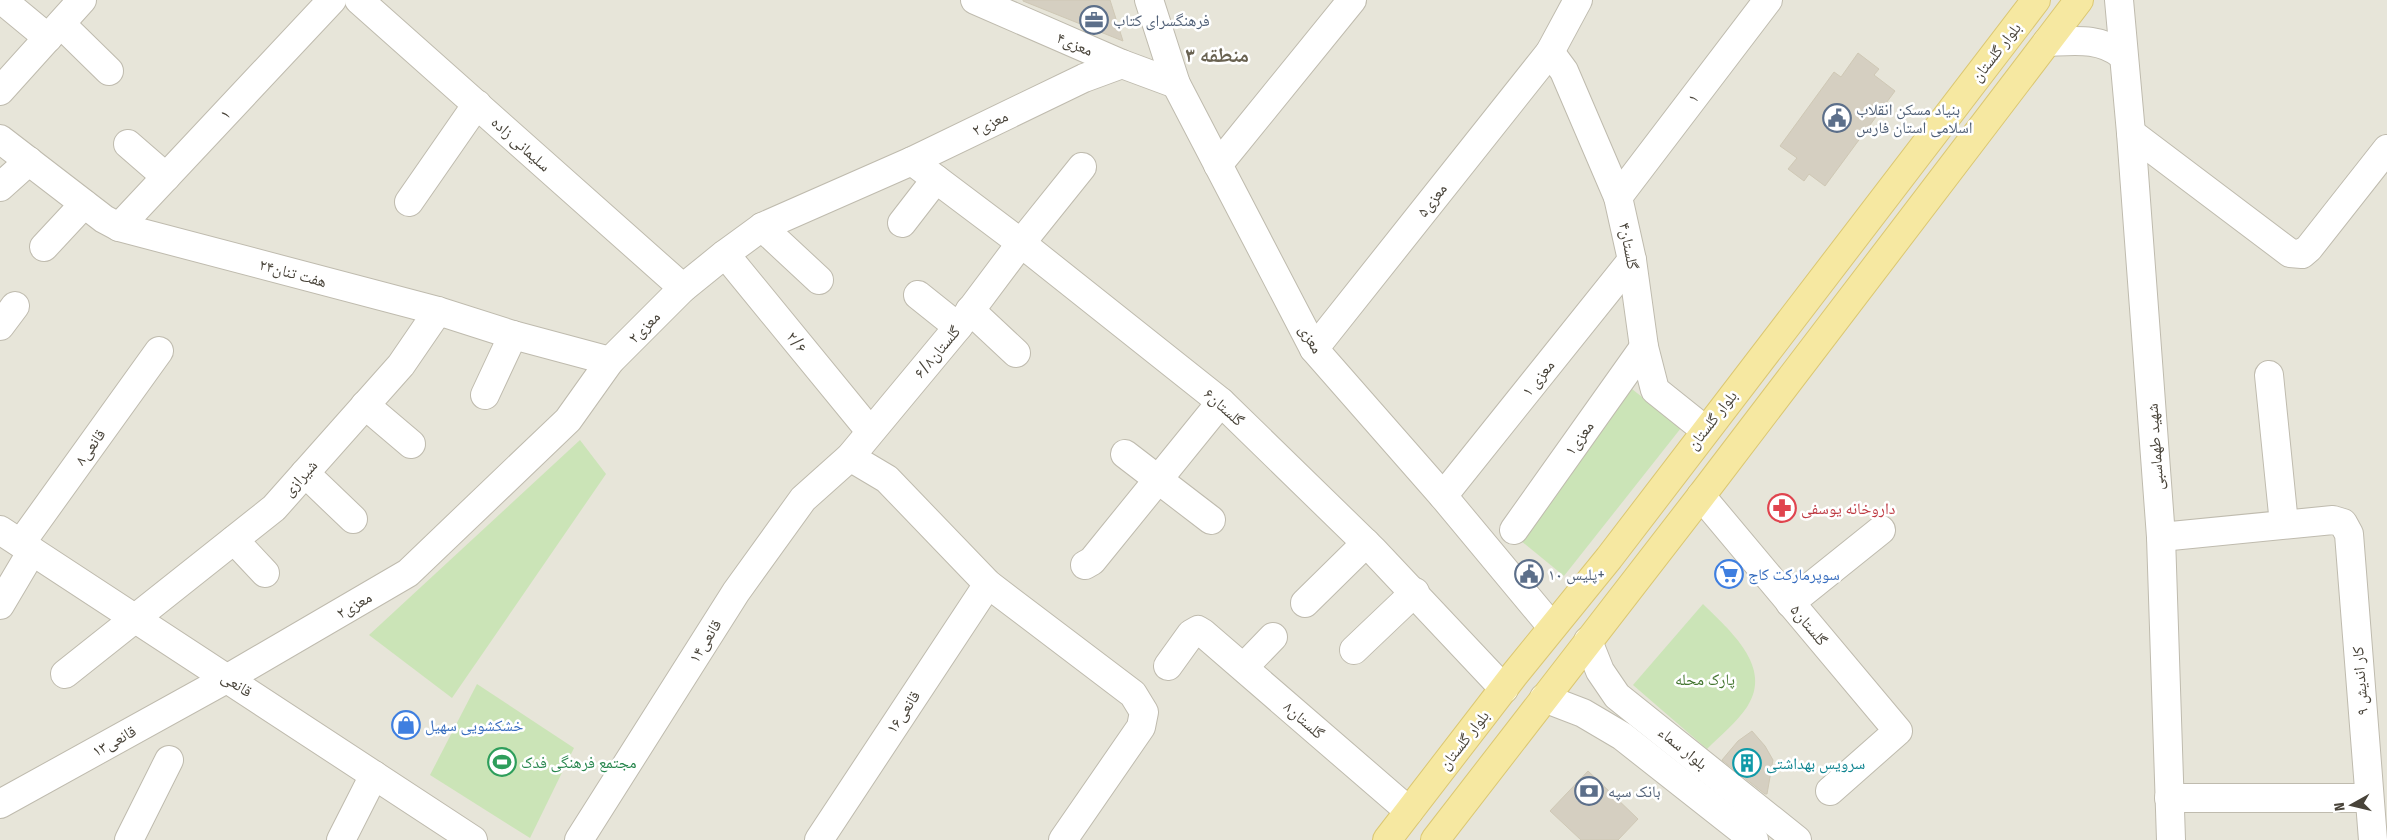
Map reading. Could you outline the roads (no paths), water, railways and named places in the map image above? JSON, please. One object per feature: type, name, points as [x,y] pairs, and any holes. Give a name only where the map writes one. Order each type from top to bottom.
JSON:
[{"type":"main road","name":"بلوار گلستان","points":[[1387,840],[1552,627],[1609,558],[1646,506],[2036,0]]},
{"type":"main road","points":[[1434,840],[1701,496],[2079,0]]},
{"type":"main road","points":[[1646,506],[1676,527]]},
{"type":"street","points":[[2,0],[54,31],[109,70]]},
{"type":"street","points":[[0,91],[82,0]]},
{"type":"street","name":"۱","points":[[119,227],[332,0]]},
{"type":"street","name":"۴معزی","points":[[975,0],[1122,64],[1176,84]]},
{"type":"street","name":"معزی","points":[[1148,0],[1176,84],[1314,349],[1443,496],[1552,627]]},
{"type":"street","points":[[1218,165],[1352,0]]},
{"type":"street","name":"۵معزی","points":[[1314,349],[1550,52],[1578,0]]},
{"type":"street","name":"۱","points":[[1618,197],[1768,0]]},
{"type":"street","name":"شهید طهماسبی","points":[[2118,0],[2131,133],[2161,537],[2172,840]]},
{"type":"street","name":"سلیمانی زاده","points":[[361,1],[683,288]]},
{"type":"street","points":[[2048,42],[2081,40],[2112,47],[2122,55]]},
{"type":"street","name":"گلستان۴","points":[[1550,52],[1564,71],[1618,197],[1632,260],[1644,347],[1655,390],[1705,430]]},
{"type":"street","name":"۲معزی","points":[[228,678],[408,573],[568,420],[610,361],[683,288],[762,227],[912,162],[1084,78],[1122,64]]},
{"type":"street","points":[[409,202],[476,104]]},
{"type":"street","points":[[2131,133],[2290,253],[2302,254],[2309,248],[2387,149]]},
{"type":"street","name":"هفت تنان۲۴","points":[[0,139],[104,220],[119,227],[438,311],[513,335],[610,361]]},
{"type":"street","points":[[128,144],[166,177]]},
{"type":"street","points":[[0,187],[29,161]]},
{"type":"street","name":"گلستان۶","points":[[912,162],[1021,243],[1221,402],[1366,543],[1504,689]]},
{"type":"street","name":"۶/۸گلستان","points":[[850,457],[964,319],[1082,166]]},
{"type":"street","points":[[902,223],[936,179]]},
{"type":"street","points":[[44,247],[84,204]]},
{"type":"street","points":[[762,227],[820,280]]},
{"type":"street","name":"۲/۶","points":[[725,254],[870,431]]},
{"type":"street","name":"معزی ۱","points":[[1443,496],[1632,260]]},
{"type":"street","points":[[918,295],[964,319],[1016,353]]},
{"type":"street","name":"شیرازی","points":[[65,674],[134,617],[274,508],[401,365],[438,311]]},
{"type":"street","points":[[484,395],[513,335]]},
{"type":"street","name":"۱معزی","points":[[1514,530],[1644,347]]},
{"type":"street","name":"۸قانعی","points":[[0,605],[17,541],[159,352]]},
{"type":"street","points":[[2161,537],[2284,524],[2269,375]]},
{"type":"street","points":[[1086,565],[1092,561],[1160,479],[1221,402]]},
{"type":"street","points":[[366,405],[411,444]]},
{"type":"street","points":[[1125,454],[1211,520]]},
{"type":"street","points":[[850,457],[886,479],[988,584],[1133,694],[1144,712],[1141,727],[1063,840]]},
{"type":"street","name":"۱۴قانعی","points":[[579,840],[736,592],[803,499],[850,457]]},
{"type":"street","points":[[305,473],[353,519]]},
{"type":"street","name":"گلستان۵","points":[[1701,496],[1898,730],[1830,792]]},
{"type":"street","name":"۹ کار اندیش","points":[[2284,524],[2332,520],[2343,523],[2349,534],[2373,840]]},
{"type":"street","points":[[1790,603],[1881,530]]},
{"type":"street","points":[[234,540],[265,572]]},
{"type":"street","name":"قانعی","points":[[17,541],[473,840]]},
{"type":"street","points":[[1305,603],[1366,543]]},
{"type":"street","name":"۱۶قانعی","points":[[818,840],[988,584]]},
{"type":"street","points":[[1354,650],[1414,592]]},
{"type":"street","name":"گلستان۸","points":[[1168,666],[1191,634],[1198,630],[1244,667],[1410,811]]},
{"type":"street","points":[[1244,667],[1273,637]]},
{"type":"street","name":"بلوار سماء","points":[[1588,640],[1600,671],[1618,696],[1797,840]]},
{"type":"street","name":"۱۳قانعی","points":[[0,804],[228,678]]},
{"type":"street","name":"بلوار سماء","points":[[1544,698],[1583,713],[1622,736],[1754,840]]},
{"type":"street","points":[[1622,736],[1639,713]]},
{"type":"street","points":[[129,840],[169,760]]},
{"type":"street","points":[[341,840],[374,775]]},
{"type":"street","points":[[2169,798],[2369,798]]},
{"type":"place","name":"فرهنگسرای کتاب","points":[[1094,20]]},
{"type":"place","name":"بنیاد مسکن انقلاب اسلامی استان فارس","points":[[1837,118]]},
{"type":"place","name":"داروخانه یوسفی","points":[[1782,508]]},
{"type":"place","name":"پلیس ۱۰+","points":[[1529,574]]},
{"type":"place","name":"سوپرمارکت کاج","points":[[1729,574]]},
{"type":"place","name":"خشکشویی سهیل","points":[[406,725]]},
{"type":"place","name":"مجتمع فرهنگی فدک","points":[[502,762]]},
{"type":"place","name":"سرویس بهداشتی","points":[[1747,763]]},
{"type":"place","name":"بانک سپه","points":[[1589,791]]},
{"type":"district","name":"منطقه ۳","points":[[1217,55]]},
{"type":"park label","name":"پارک محله","points":[[1705,679]]}]
